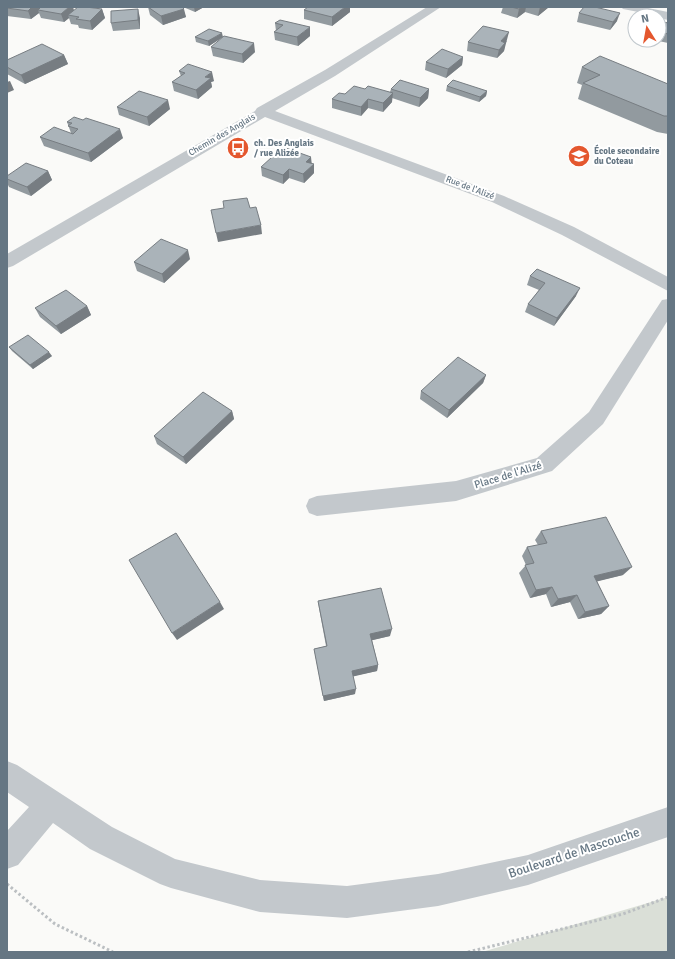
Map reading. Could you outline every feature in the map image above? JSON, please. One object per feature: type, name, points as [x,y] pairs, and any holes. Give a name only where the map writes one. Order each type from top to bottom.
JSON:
[{"type":"street","name":"Chemin des Anglais","points":[[7,262],[330,73],[435,7]]},
{"type":"street","points":[[628,7],[668,16]]},
{"type":"street","name":"Rue de l'Alizé","points":[[262,112],[498,199],[568,231],[668,285]]},
{"type":"street","name":"Place de l'Alizé","points":[[317,506],[456,491],[544,465],[596,418],[668,306]]},
{"type":"street","name":"Boulevard de Mascouche","points":[[7,775],[101,838],[171,872],[260,896],[347,902],[438,890],[528,870],[668,822]]},
{"type":"street","points":[[7,854],[50,805]]},
{"type":"path","points":[[7,884],[55,924],[113,952]]},
{"type":"path","points":[[468,952],[623,914],[668,898]]},
{"type":"shaded area","points":[[668,897],[668,952],[482,952]]},
{"type":"building","points":[[7,7],[32,7],[28,11]]},
{"type":"building","points":[[41,7],[69,7],[61,14],[38,10]]},
{"type":"building","points":[[78,7],[102,9],[90,21],[76,19],[79,17],[68,15]]},
{"type":"building","points":[[148,7],[182,7],[184,9],[161,16]]},
{"type":"building","points":[[308,7],[345,7],[332,17],[304,10]]},
{"type":"building","points":[[511,7],[522,7],[519,9]]},
{"type":"building","points":[[584,7],[595,7],[620,13],[613,22],[579,13]]},
{"type":"building","points":[[138,9],[138,20],[111,23],[111,11]]},
{"type":"building","points":[[280,20],[310,27],[297,37],[274,32],[283,25],[275,23]]},
{"type":"building","points":[[667,23],[668,23],[667,34]]},
{"type":"building","points":[[483,26],[509,32],[501,41],[505,43],[499,50],[468,42]]},
{"type":"building","points":[[209,29],[222,33],[208,41],[195,37]]},
{"type":"building","points":[[224,36],[254,43],[242,54],[211,47]]},
{"type":"building","points":[[42,44],[64,55],[21,75],[7,67],[7,60]]},
{"type":"building","points":[[442,49],[463,57],[448,69],[426,62]]},
{"type":"building","points":[[600,56],[668,84],[668,116],[664,116],[583,83],[600,75],[582,67]]},
{"type":"building","points":[[188,64],[212,72],[205,77],[211,78],[196,90],[172,82],[185,73],[179,71]]},
{"type":"building","points":[[400,80],[429,89],[420,98],[391,89]]},
{"type":"building","points":[[453,80],[487,91],[480,97],[447,86]]},
{"type":"building","points":[[354,86],[365,89],[368,86],[393,93],[383,103],[368,99],[361,107],[332,99],[339,93],[345,94]]},
{"type":"building","points":[[139,91],[168,100],[147,117],[117,107]]},
{"type":"building","points":[[74,117],[83,120],[86,118],[120,129],[88,153],[40,137],[54,127],[73,134],[78,129],[68,126],[72,123],[67,122]]},
{"type":"building","points":[[283,147],[311,157],[306,162],[314,164],[303,174],[289,169],[283,175],[261,167]]},
{"type":"building","points":[[26,163],[48,171],[27,187],[7,179],[7,176]]},
{"type":"building","points":[[247,198],[250,208],[256,207],[261,225],[216,233],[211,210],[224,208],[223,201]]},
{"type":"building","points":[[161,239],[188,250],[162,274],[134,262]]},
{"type":"building","points":[[537,269],[580,288],[557,318],[528,304],[545,283],[530,276]]},
{"type":"building","points":[[66,290],[87,306],[56,326],[35,308]]},
{"type":"building","points":[[28,335],[49,352],[30,365],[9,347]]},
{"type":"building","points":[[458,357],[486,375],[449,410],[421,391]]},
{"type":"building","points":[[203,392],[232,411],[183,457],[154,436]]},
{"type":"building","points":[[606,517],[632,567],[594,576],[609,606],[585,612],[577,595],[558,599],[552,587],[536,590],[525,565],[534,563],[527,547],[547,543],[541,531]]},
{"type":"building","points":[[176,533],[220,602],[172,633],[129,560]]},
{"type":"building","points":[[381,588],[392,629],[370,634],[378,665],[352,671],[356,689],[323,696],[314,649],[327,646],[318,601]]},
{"type":"place","name":"ch. Des Anglais / rue Alizée","points":[[238,148]]},
{"type":"place","name":"École secondaire du Coteau","points":[[579,156]]}]
